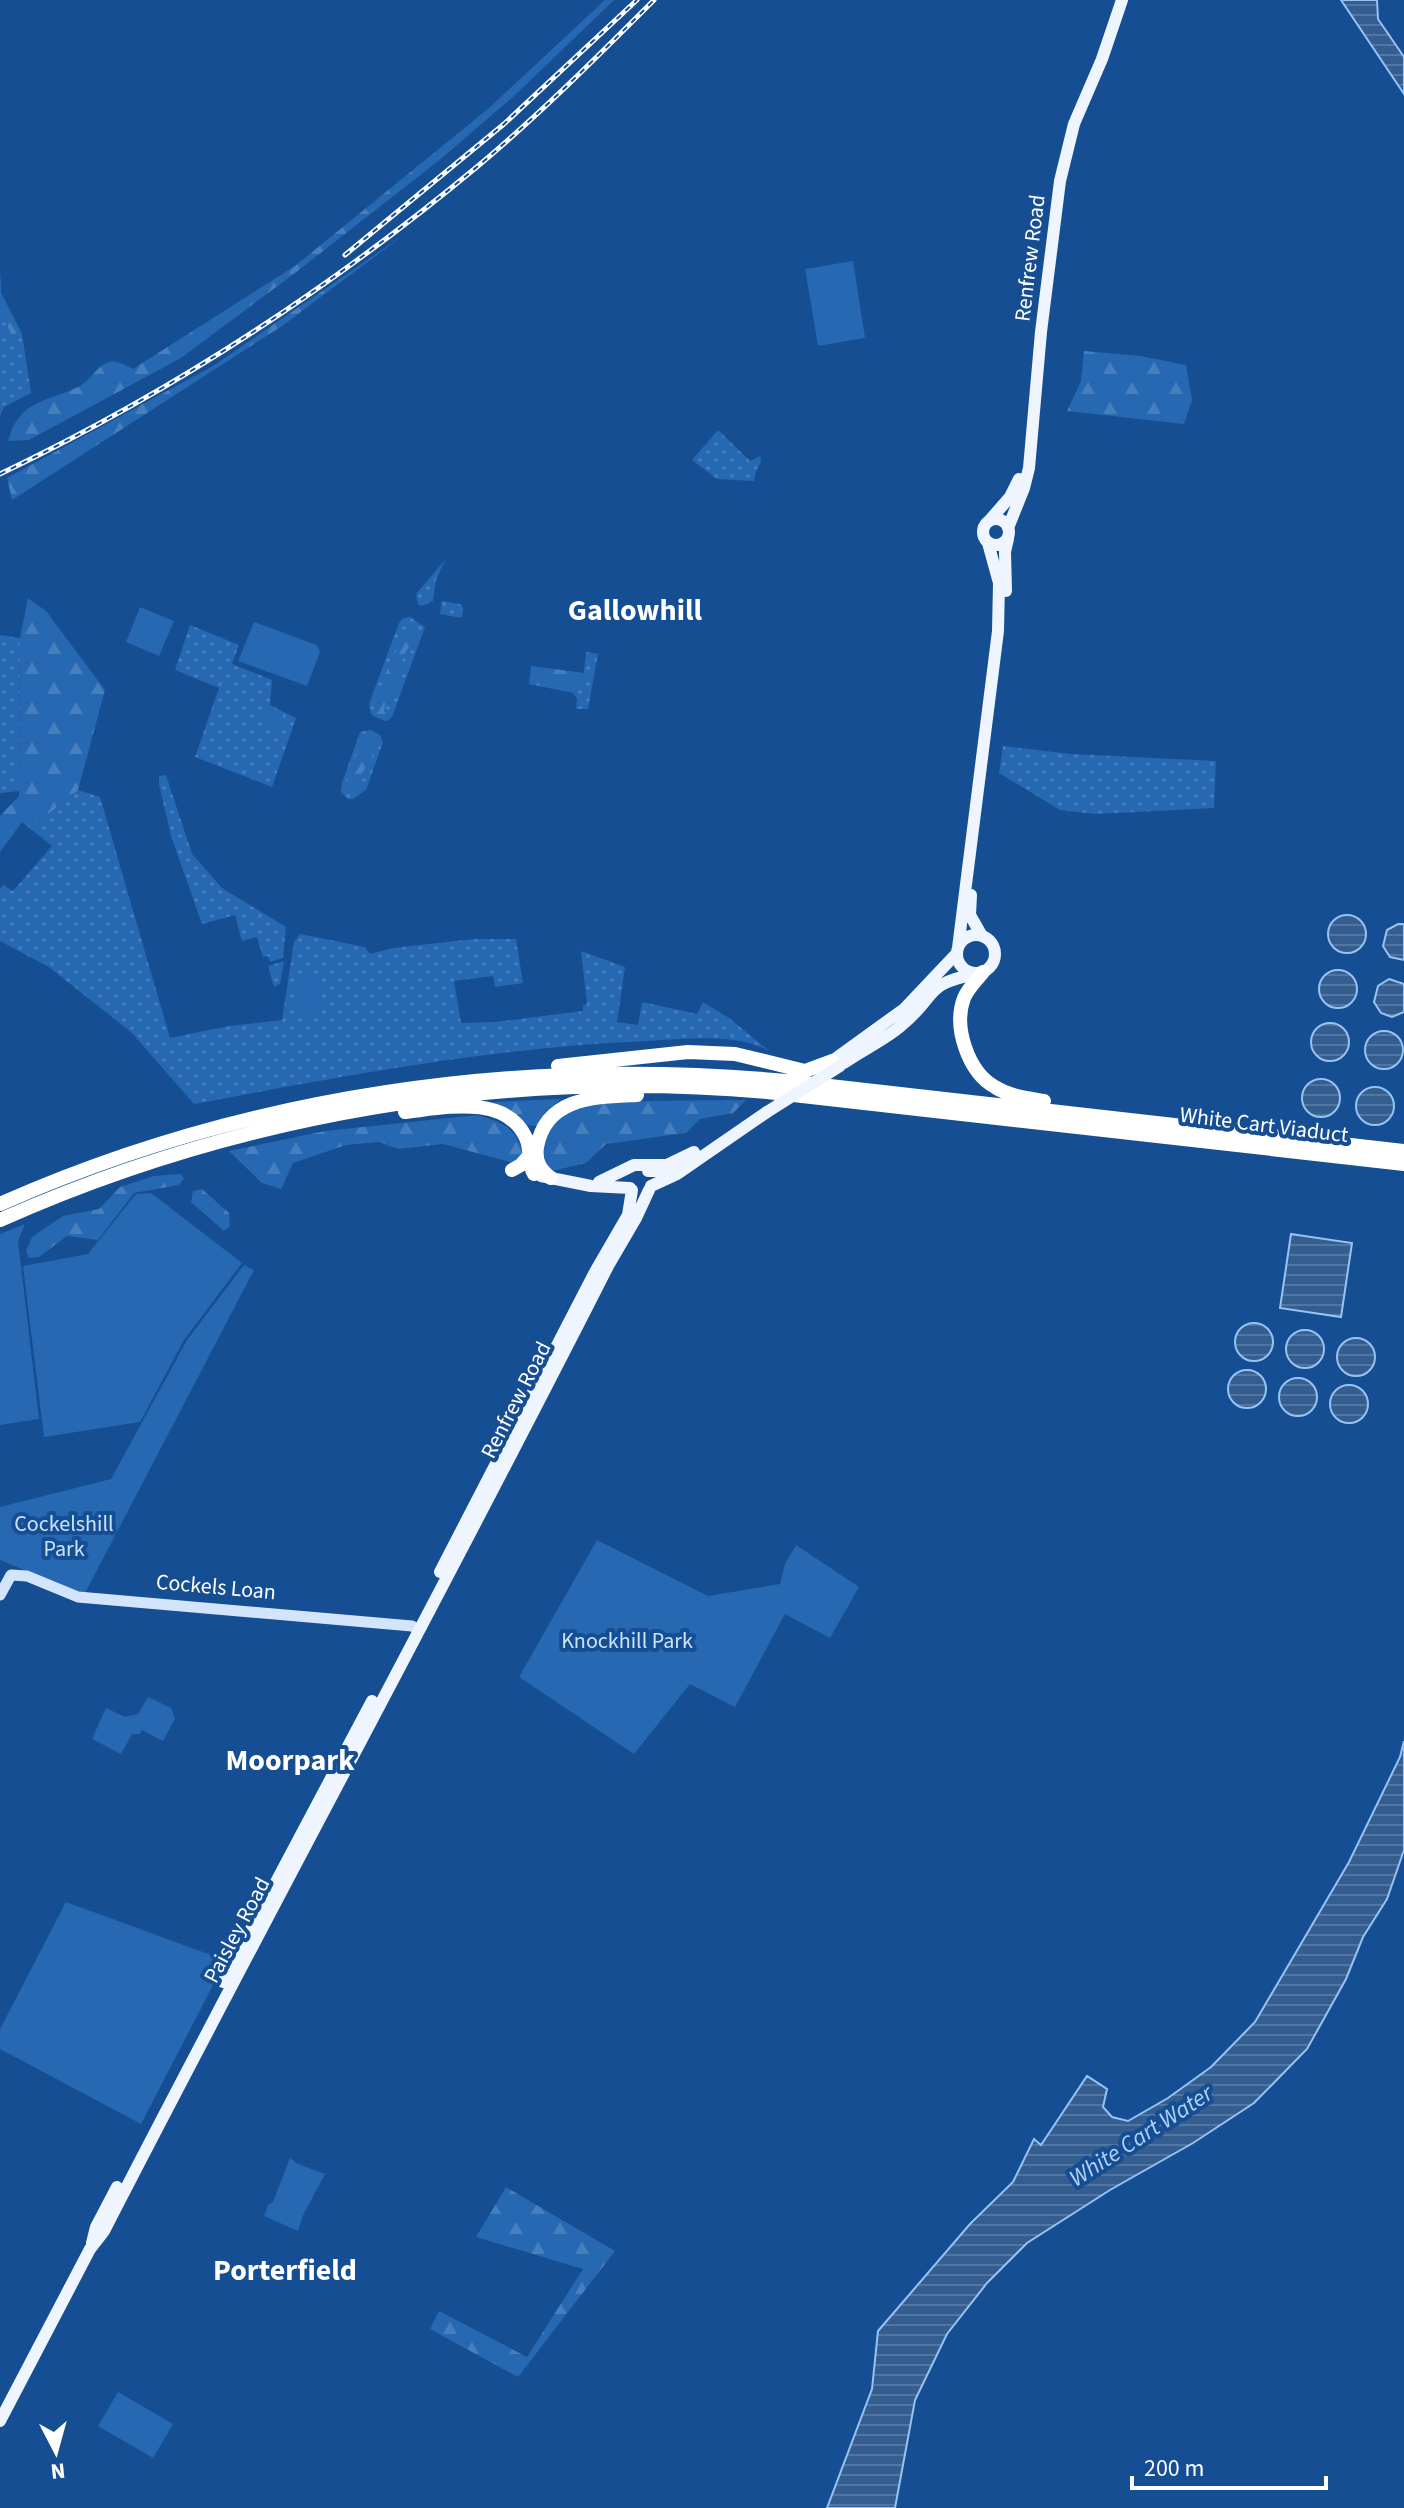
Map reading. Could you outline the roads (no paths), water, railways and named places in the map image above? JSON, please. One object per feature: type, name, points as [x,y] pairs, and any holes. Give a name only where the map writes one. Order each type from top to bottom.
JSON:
[{"type":"highway","points":[[980,973],[965,995],[962,1011],[966,1050],[982,1077],[1008,1093],[1120,1122]]},
{"type":"highway","points":[[392,1092],[474,1076],[688,1052],[735,1054],[805,1071],[836,1063]]},
{"type":"highway","points":[[0,1204],[102,1164],[200,1133],[305,1107],[457,1082],[536,1075],[714,1075],[1120,1122]]},
{"type":"highway","points":[[0,1220],[132,1168],[224,1140],[298,1122],[413,1102],[511,1091],[634,1086],[746,1091],[1120,1122]]},
{"type":"highway","points":[[551,1178],[539,1166],[536,1152],[538,1141],[550,1118],[571,1102],[632,1095],[746,1091]]},
{"type":"highway","points":[[298,1122],[487,1108],[504,1115],[519,1127],[528,1141],[534,1174]]},
{"type":"highway","name":"White Cart Viaduct","points":[[1120,1122],[1157,1123],[1404,1151]]},
{"type":"highway","name":"White Cart Viaduct","points":[[1120,1122],[1404,1164]]},
{"type":"highway","points":[[512,1170],[529,1156]]},
{"type":"main road","name":"Renfrew Road","points":[[982,936],[969,909],[999,699],[1005,633],[1005,552],[1029,468],[1056,204],[1065,159],[1109,27],[1114,0]]},
{"type":"main road","name":"Renfrew Road","points":[[989,521],[1010,497],[1020,474],[1041,259],[1053,179],[1068,122],[1122,0]]},
{"type":"main road","points":[[980,973],[971,973],[961,966],[957,950],[998,631],[998,575],[982,532],[989,521],[1002,520],[1008,533],[997,546],[988,543]]},
{"type":"main road","points":[[534,1174],[640,1193],[650,1188],[677,1174],[760,1112],[813,1075],[836,1063],[903,1025],[937,986],[951,979],[980,973],[993,965],[996,954],[992,943],[982,936],[970,936],[904,1009],[836,1063],[760,1112],[667,1165],[634,1165],[599,1182]]},
{"type":"main road","points":[[578,1184],[613,1181],[639,1169],[664,1171],[677,1166],[694,1152]]},
{"type":"main road","points":[[648,1171],[652,1178],[650,1188]]},
{"type":"main road","points":[[630,1174],[628,1181],[631,1189]]},
{"type":"main road","name":"Renfrew Road","points":[[416,1628],[650,1188]]},
{"type":"main road","name":"Renfrew Road","points":[[416,1628],[595,1272],[628,1215],[631,1189]]},
{"type":"main road","name":"Cockels Loan","points":[[0,1595],[11,1575],[27,1576],[78,1597],[129,1599],[416,1628]]},
{"type":"main road","name":"Paisley Road","points":[[0,2421],[90,2249],[104,2231],[416,1628]]},
{"type":"water","points":[[1341,0],[1377,0],[1378,19],[1404,57],[1404,94]]},
{"type":"water","points":[[1347,915],[1360,921],[1366,934],[1360,947],[1347,953],[1334,947],[1328,934],[1334,921]]},
{"type":"water","points":[[1404,924],[1404,960],[1390,957],[1383,946],[1387,930]]},
{"type":"water","points":[[1338,970],[1351,976],[1357,989],[1351,1002],[1338,1008],[1325,1002],[1319,989],[1325,976]]},
{"type":"water","points":[[1389,979],[1404,984],[1404,1012],[1392,1017],[1381,1013],[1374,1002],[1378,986]]},
{"type":"water","points":[[1330,1023],[1343,1029],[1349,1042],[1343,1055],[1330,1061],[1317,1055],[1311,1042],[1317,1029]]},
{"type":"water","points":[[1384,1031],[1397,1037],[1403,1050],[1397,1063],[1384,1069],[1371,1063],[1365,1050],[1371,1037]]},
{"type":"water","points":[[1321,1079],[1334,1085],[1340,1098],[1334,1111],[1321,1117],[1308,1111],[1302,1098],[1308,1085]]},
{"type":"water","points":[[1375,1087],[1388,1093],[1394,1106],[1388,1119],[1375,1125],[1362,1119],[1356,1106],[1362,1093]]},
{"type":"water","points":[[1291,1234],[1352,1243],[1341,1317],[1280,1308]]},
{"type":"water","points":[[1254,1323],[1267,1329],[1273,1342],[1267,1355],[1254,1361],[1241,1355],[1235,1342],[1241,1329]]},
{"type":"water","points":[[1305,1330],[1318,1336],[1324,1349],[1318,1362],[1305,1368],[1292,1362],[1286,1349],[1292,1336]]},
{"type":"water","points":[[1356,1338],[1369,1344],[1375,1357],[1369,1370],[1356,1376],[1343,1370],[1337,1357],[1343,1344]]},
{"type":"water","points":[[1247,1370],[1260,1376],[1266,1389],[1260,1402],[1247,1408],[1234,1402],[1228,1389],[1234,1376]]},
{"type":"water","points":[[1298,1378],[1311,1384],[1317,1397],[1311,1410],[1298,1416],[1285,1410],[1279,1397],[1285,1384]]},
{"type":"water","points":[[1349,1385],[1362,1391],[1368,1404],[1362,1417],[1349,1423],[1336,1417],[1330,1404],[1336,1391]]},
{"type":"water","name":"White Cart Water","points":[[1404,1741],[1404,1850],[1387,1899],[1363,1937],[1346,1979],[1307,2049],[1254,2103],[1027,2243],[987,2283],[947,2334],[915,2400],[895,2508],[827,2508],[872,2389],[878,2331],[970,2224],[1013,2182],[1034,2139],[1041,2145],[1087,2076],[1107,2089],[1103,2107],[1112,2117],[1128,2121],[1168,2098],[1211,2067],[1255,2022],[1349,1862],[1400,1757]]},
{"type":"railway","points":[[345,255],[504,124],[637,0]]},
{"type":"railway","points":[[0,474],[188,373],[365,254],[501,146],[654,0]]},
{"type":"district","name":"Gallowhill","points":[[635,610]]},
{"type":"district","name":"Moorpark","points":[[290,1760]]},
{"type":"district","name":"Porterfield","points":[[285,2270]]},
{"type":"park label","name":"Cockelshill Park","points":[[64,1536]]},
{"type":"park label","name":"Knockhill Park","points":[[627,1641]]}]
